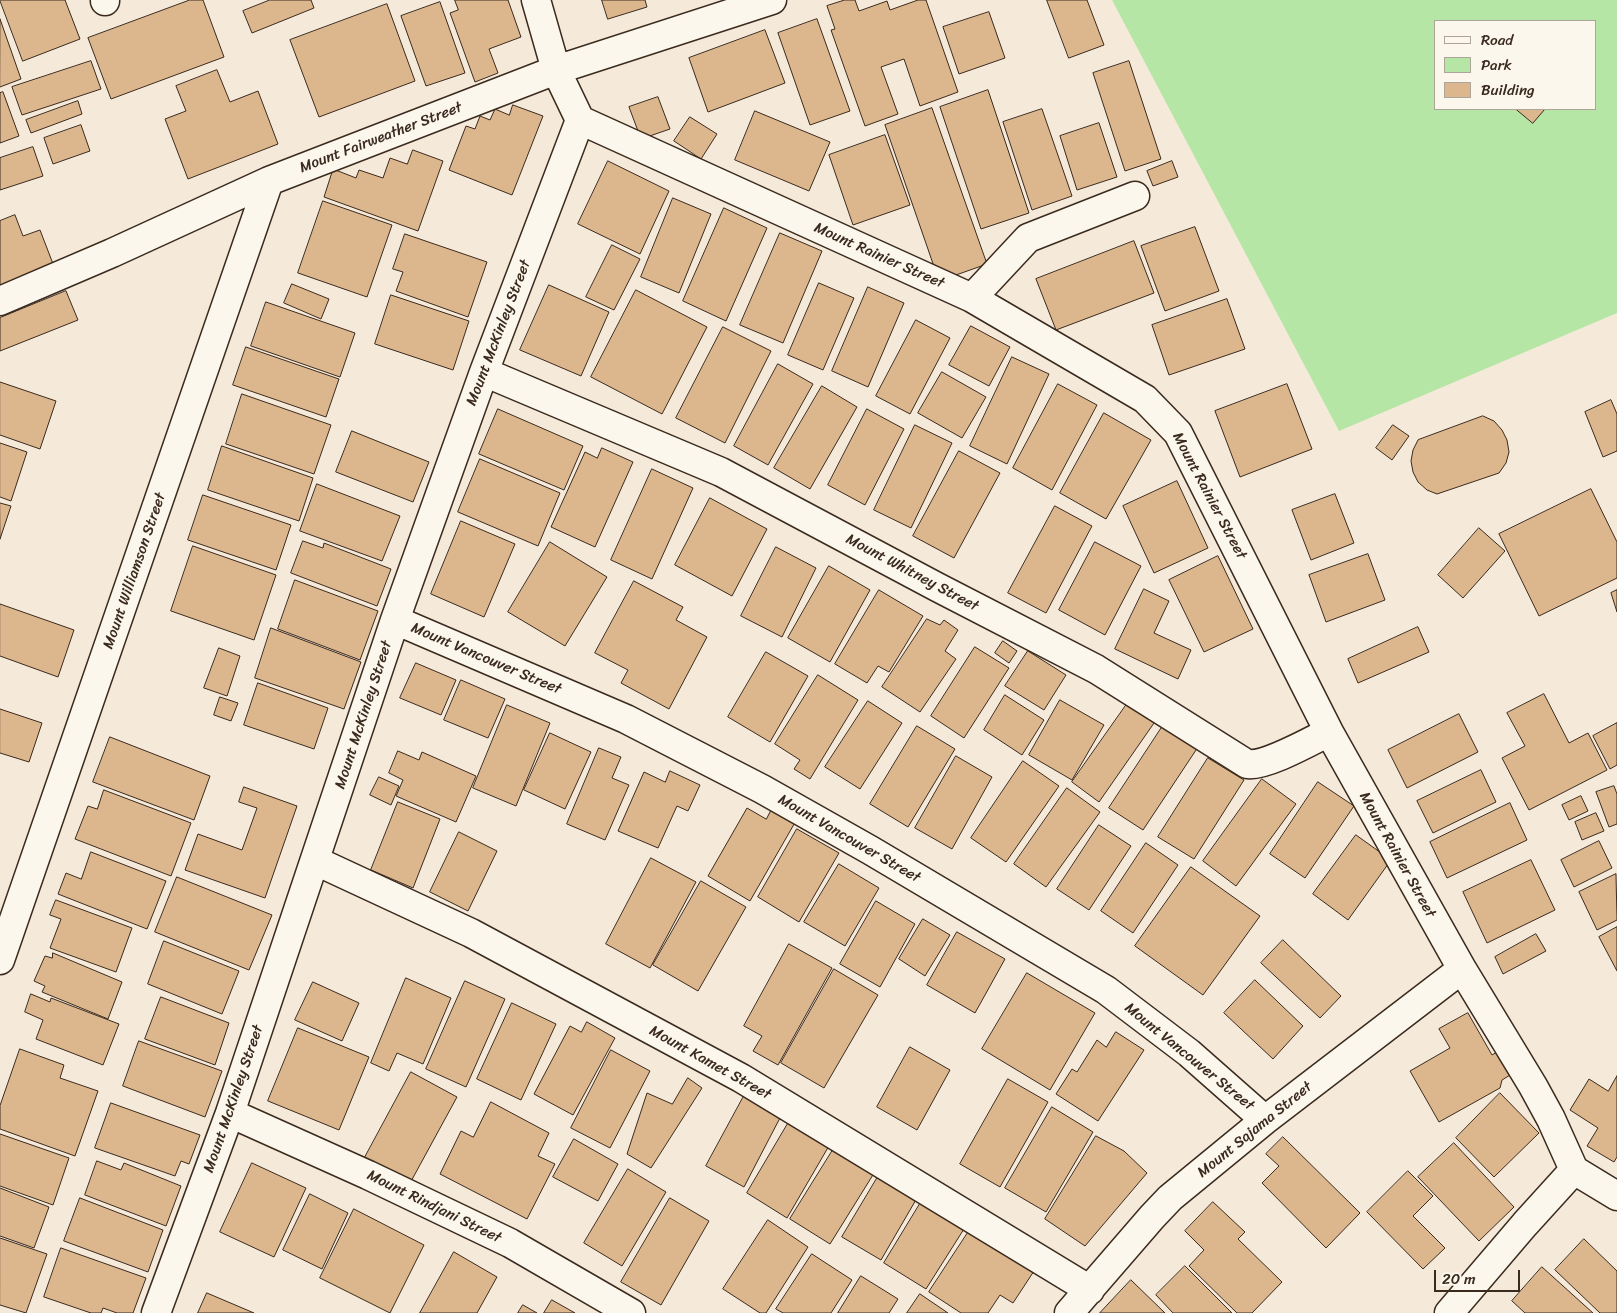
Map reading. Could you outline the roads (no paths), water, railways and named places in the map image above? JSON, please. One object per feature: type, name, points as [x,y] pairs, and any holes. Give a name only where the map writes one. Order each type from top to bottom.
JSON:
[{"type":"street","points":[[536,0],[556,70],[580,120]]},
{"type":"street","name":"Mount Fairweather Street","points":[[0,301],[112,253],[270,181],[556,70],[772,0]]},
{"type":"street","name":"Mount Rainier Street","points":[[580,120],[972,298],[1145,399],[1178,433],[1329,732],[1462,969],[1533,1086],[1551,1119],[1574,1170]]},
{"type":"street","name":"Mount McKinley Street","points":[[156,1313],[230,1113],[396,620],[484,372],[580,120]]},
{"type":"street","name":"Mount Williamson Street","points":[[0,960],[270,181]]},
{"type":"street","points":[[972,298],[1028,238],[1134,196]]},
{"type":"street","name":"Mount Whitney Street","points":[[484,372],[721,472],[1096,669],[1247,764],[1258,764],[1289,752],[1329,732]]},
{"type":"street","name":"Mount Vancouver Street","points":[[396,620],[626,719],[762,789],[870,850],[1106,990],[1189,1053],[1265,1120]]},
{"type":"street","name":"Mount Kamet Street","points":[[316,861],[471,934],[741,1078],[1090,1290]]},
{"type":"street","name":"Mount Sajama Street","points":[[1069,1313],[1170,1198],[1265,1120],[1462,969]]},
{"type":"street","name":"Mount Rindjani Street","points":[[230,1113],[368,1175],[510,1243],[631,1313]]},
{"type":"street","points":[[1449,1313],[1574,1170],[1617,1196]]}]
